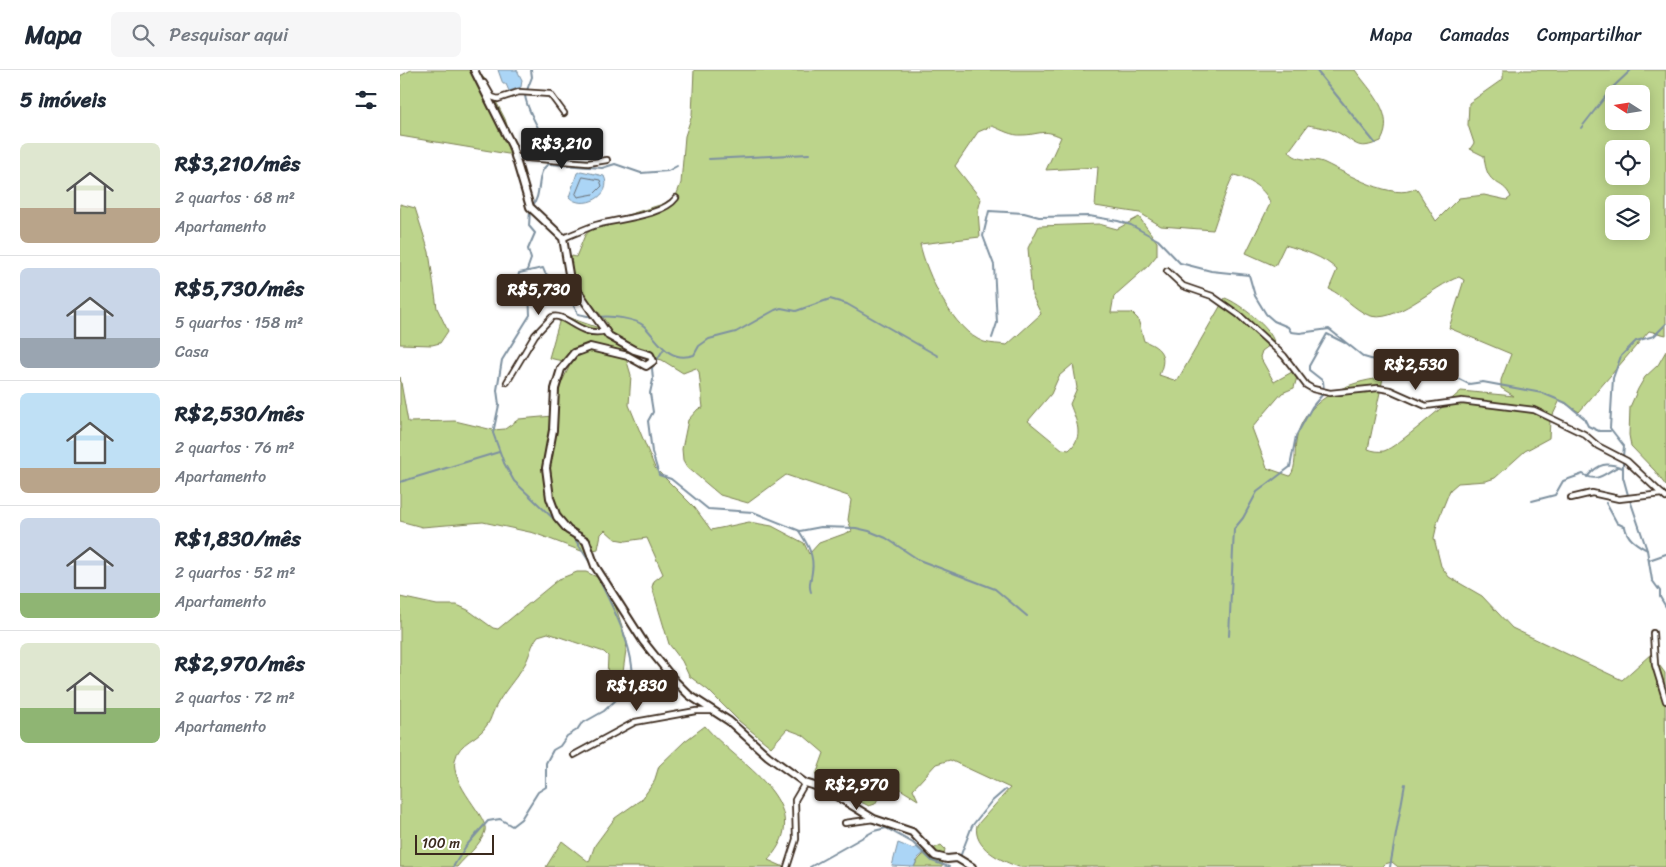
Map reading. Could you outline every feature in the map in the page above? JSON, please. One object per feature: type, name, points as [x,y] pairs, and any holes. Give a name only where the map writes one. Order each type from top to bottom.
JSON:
[{"type":"street","points":[[474,70],[510,142],[530,206],[563,238],[570,280],[606,331],[616,340],[653,358],[653,364],[646,366],[628,356],[590,347],[574,353],[564,363],[555,389],[553,430],[546,468],[552,504],[562,523],[574,535],[586,541],[595,566],[648,648],[679,685],[805,783],[825,789],[874,819],[912,832],[935,856],[947,859],[958,858],[972,867]]},
{"type":"street","points":[[477,78],[482,80],[492,97],[498,99],[519,92],[550,94],[564,112]]},
{"type":"street","points":[[514,157],[588,163],[607,160]]},
{"type":"street","points":[[563,238],[593,226],[655,212],[669,205],[676,198]]},
{"type":"street","points":[[1167,271],[1184,286],[1212,296],[1230,308],[1284,356],[1302,380],[1314,390],[1330,393],[1378,388],[1390,390],[1426,406],[1462,401],[1534,410],[1584,434],[1598,446],[1627,461],[1639,470],[1664,496]]},
{"type":"street","points":[[507,382],[535,335],[552,317],[560,317],[574,326],[593,334],[606,331]]},
{"type":"street","points":[[1571,498],[1592,493],[1618,499],[1664,496]]},
{"type":"street","points":[[1653,633],[1655,665],[1666,701]]},
{"type":"street","points":[[574,755],[635,722],[711,711]]},
{"type":"street","points":[[787,867],[796,839],[795,800],[805,783]]},
{"type":"street","points":[[844,823],[874,819]]},
{"type":"green space","points":[[411,70],[468,70],[484,78],[505,119],[514,147],[514,155],[400,136],[400,76]]},
{"type":"green space","points":[[694,70],[1355,70],[1374,95],[1383,112],[1385,131],[1381,141],[1362,146],[1335,131],[1308,125],[1289,151],[1296,157],[1320,161],[1383,189],[1407,191],[1416,188],[1436,221],[1459,198],[1484,195],[1507,200],[1511,197],[1503,187],[1491,179],[1484,156],[1470,149],[1474,143],[1468,125],[1469,103],[1503,79],[1503,70],[1666,70],[1666,335],[1649,331],[1579,412],[1560,400],[1550,421],[1549,438],[1525,451],[1495,478],[1486,481],[1458,483],[1450,490],[1438,520],[1434,538],[1441,566],[1449,577],[1482,596],[1512,628],[1622,680],[1651,654],[1665,673],[1666,867],[1398,867],[1392,862],[1382,867],[1019,867],[990,852],[979,840],[977,833],[977,825],[1010,788],[950,760],[936,764],[913,789],[918,800],[900,789],[886,785],[875,804],[869,806],[855,799],[835,783],[816,775],[824,753],[803,735],[787,729],[771,747],[739,721],[708,690],[689,676],[682,661],[669,644],[652,587],[654,581],[663,574],[647,538],[626,541],[615,539],[605,530],[601,534],[598,549],[584,552],[534,533],[483,522],[422,527],[400,521],[400,377],[408,422],[455,421],[493,430],[505,429],[519,419],[553,416],[560,386],[571,363],[549,358],[561,315],[596,327],[608,325],[576,283],[570,265],[572,256],[576,257],[585,235],[598,224],[663,204],[676,196],[681,183],[685,136],[692,115]],"holes":[[[992,126],[1014,135],[1045,132],[1061,137],[1046,170],[1098,167],[1095,206],[1140,213],[1161,226],[1213,230],[1234,175],[1245,179],[1261,189],[1270,204],[1246,253],[1275,266],[1285,245],[1320,258],[1337,270],[1329,289],[1368,315],[1378,317],[1402,310],[1449,281],[1459,277],[1464,280],[1449,328],[1511,354],[1501,380],[1501,388],[1514,396],[1461,391],[1400,442],[1384,451],[1374,451],[1368,449],[1383,378],[1355,384],[1328,396],[1307,415],[1300,428],[1296,442],[1294,468],[1290,476],[1267,468],[1252,428],[1282,393],[1294,388],[1297,377],[1292,372],[1274,382],[1260,357],[1262,351],[1274,342],[1272,336],[1261,323],[1246,310],[1225,298],[1177,381],[1159,375],[1163,363],[1162,354],[1155,347],[1144,341],[1138,319],[1132,313],[1111,313],[1114,296],[1148,266],[1157,255],[1157,242],[1139,217],[1117,229],[1099,224],[1039,226],[1028,248],[1032,295],[1041,314],[1007,345],[984,342],[973,336],[952,314],[928,270],[920,244],[980,237],[978,211],[981,199],[955,166],[978,132]],[[620,350],[662,360],[683,373],[696,368],[699,372],[703,408],[698,409],[688,420],[682,449],[683,460],[687,467],[720,495],[748,503],[786,475],[848,496],[851,500],[848,520],[852,531],[819,543],[809,554],[804,543],[772,526],[749,522],[711,530],[695,508],[655,468],[629,405],[631,375],[625,355]],[[1073,364],[1077,388],[1070,404],[1077,422],[1078,434],[1074,445],[1069,450],[1062,449],[1028,421],[1051,394],[1059,376]]]},
{"type":"green space","points":[[400,204],[415,208],[429,252],[437,308],[448,331],[440,343],[432,345],[400,344]]},
{"type":"green space","points":[[1666,351],[1666,486],[1655,471],[1631,446],[1629,435],[1630,407],[1645,377],[1658,365]]},
{"type":"green space","points":[[577,572],[586,572],[597,577],[612,595],[627,642],[622,680],[615,682],[607,677],[608,656],[604,652],[548,633],[538,636],[525,664],[498,702],[488,723],[479,734],[460,749],[455,760],[458,780],[485,825],[483,836],[457,867],[400,867],[400,597],[437,605],[457,605],[468,610],[493,628],[498,629],[559,579]]},
{"type":"green space","points":[[705,726],[768,786],[779,803],[784,820],[781,839],[768,860],[784,867],[546,867],[562,841],[589,862],[595,845],[615,818],[642,799],[654,782],[659,766],[685,741]]},
{"type":"green space","points":[[941,845],[945,849],[942,867],[914,867],[922,856]]},
{"type":"water","points":[[498,70],[517,70],[522,80],[521,87],[509,91],[506,84],[503,84]]},
{"type":"water","points":[[581,171],[604,176],[606,183],[605,190],[601,195],[588,202],[575,201],[569,197],[577,173]]},
{"type":"water","points":[[898,843],[913,849],[917,847],[924,853],[918,858],[914,867],[892,866]]},
{"type":"waterway","points":[[527,90],[532,77],[531,70]]},
{"type":"waterway","points":[[1316,70],[1375,143]]},
{"type":"waterway","points":[[1581,128],[1612,88],[1631,70]]},
{"type":"waterway","points":[[525,95],[533,117],[555,157]]},
{"type":"waterway","points":[[709,159],[809,154]]},
{"type":"waterway","points":[[532,206],[537,196],[542,172],[549,164],[602,168],[615,164],[641,173],[668,171],[677,166]]},
{"type":"waterway","points":[[527,270],[531,259],[528,249],[535,233],[529,226],[530,210]]},
{"type":"waterway","points":[[992,338],[997,323],[994,265],[983,236],[989,211],[1024,213],[1039,217],[1089,216],[1131,225],[1158,240],[1180,263],[1211,271],[1249,275],[1255,296],[1266,314],[1274,321],[1288,327],[1291,332],[1300,333],[1329,329],[1364,357],[1384,363],[1399,362],[1405,367],[1413,368],[1420,375],[1429,373],[1442,379],[1459,379],[1469,384],[1483,382],[1542,393],[1566,403],[1584,418],[1588,426],[1599,431],[1610,431]]},
{"type":"waterway","points":[[558,523],[514,481],[504,463],[493,433],[499,405],[497,390],[502,360],[530,315],[529,292],[517,283],[519,273],[543,268],[545,273],[565,289],[578,314],[592,317]]},
{"type":"waterway","points":[[599,317],[623,318],[635,321],[644,326],[665,350],[671,354],[685,357],[694,355],[699,346],[709,339],[736,332],[775,310],[781,308],[796,311],[830,299],[847,304],[938,356]]},
{"type":"waterway","points":[[1623,456],[1624,446],[1610,428],[1613,378],[1621,356],[1636,341],[1654,336],[1666,324]]},
{"type":"waterway","points":[[1324,391],[1323,381],[1309,370],[1309,366],[1327,334],[1345,343]]},
{"type":"waterway","points":[[663,350],[652,368],[653,380],[650,393],[653,412],[648,421],[652,452],[659,475],[671,479],[708,509],[753,512],[800,531],[821,527],[856,528],[869,531],[886,538],[919,560],[995,589],[1027,616]]},
{"type":"waterway","points":[[1229,636],[1234,529],[1243,518],[1257,492],[1290,467],[1296,436],[1312,407],[1322,395]]},
{"type":"waterway","points":[[400,482],[499,452]]},
{"type":"waterway","points":[[1623,461],[1623,477],[1628,495]]},
{"type":"waterway","points":[[1587,477],[1599,466],[1612,465],[1623,468]]},
{"type":"waterway","points":[[1532,501],[1555,495],[1563,481],[1583,474],[1593,478],[1601,476],[1618,467]]},
{"type":"waterway","points":[[1630,500],[1647,550],[1652,580],[1660,591],[1660,597],[1666,607]]},
{"type":"waterway","points":[[1606,503],[1617,523],[1625,527],[1633,541],[1647,550]]},
{"type":"waterway","points":[[799,531],[811,555],[813,566],[810,585],[811,592]]},
{"type":"waterway","points":[[573,536],[592,566]]},
{"type":"waterway","points":[[1649,560],[1666,554]]},
{"type":"waterway","points":[[453,867],[466,846],[488,821],[500,819],[512,826],[521,819],[538,792],[546,787],[546,763],[553,750],[560,746],[567,736],[577,730],[581,724],[604,711],[617,699],[629,698],[632,684],[629,650],[624,633],[594,570]]},
{"type":"waterway","points":[[1390,867],[1405,784]]},
{"type":"waterway","points":[[960,857],[972,826],[990,803],[1005,790]]},
{"type":"waterway","points":[[810,867],[874,831],[886,828],[913,843],[932,861],[949,867]]}]
